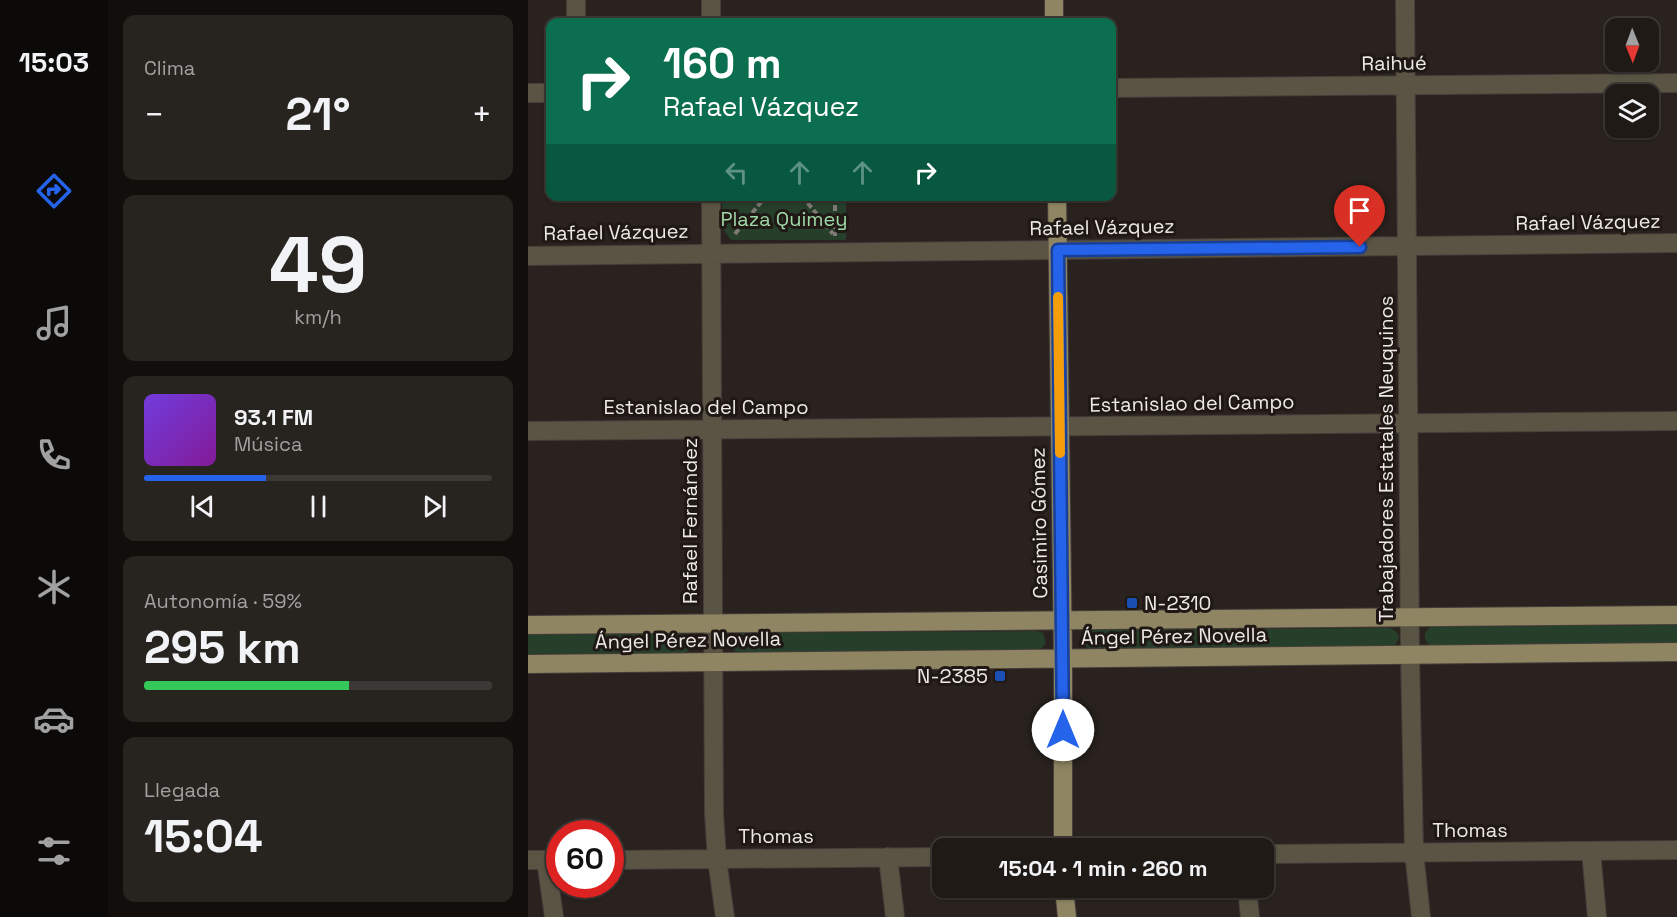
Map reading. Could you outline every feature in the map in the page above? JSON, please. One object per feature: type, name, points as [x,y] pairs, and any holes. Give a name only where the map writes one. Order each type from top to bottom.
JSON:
[{"type":"main road","points":[[1054,0],[1054,18]]},
{"type":"main road","name":"Casimiro Gómez","points":[[1057,201],[1063,838]]},
{"type":"main road","name":"Ángel Pérez Novella","points":[[528,625],[1677,615]]},
{"type":"main road","name":"Ángel Pérez Novella","points":[[528,664],[1677,652]]},
{"type":"main road","points":[[1065,898],[1067,917]]},
{"type":"street","points":[[576,0],[576,18]]},
{"type":"street","points":[[711,0],[711,18]]},
{"type":"street","name":"Trabajadores Estatales Neuquinos","points":[[1406,0],[1410,655],[1414,852],[1421,917]]},
{"type":"street","name":"Raihué","points":[[1116,88],[1677,83]]},
{"type":"street","points":[[528,93],[546,93]]},
{"type":"street","name":"Rafael Fernández","points":[[711,201],[714,814],[724,917]]},
{"type":"street","name":"Rafael Vázquez","points":[[528,256],[1677,243]]},
{"type":"street","name":"Estanislao del Campo","points":[[528,431],[1677,421]]},
{"type":"street","name":"Thomas","points":[[1274,854],[1677,850]]},
{"type":"street","points":[[1591,851],[1597,917]]},
{"type":"street","points":[[888,857],[895,917]]},
{"type":"street","name":"Thomas","points":[[624,860],[932,857]]},
{"type":"street","points":[[545,860],[554,917]]},
{"type":"street","points":[[1248,898],[1250,917]]},
{"type":"path","points":[[735,234],[762,201]]},
{"type":"path","points":[[806,201],[835,237]]},
{"type":"path","points":[[835,201],[835,237]]},
{"type":"path","points":[[731,230],[740,239]]},
{"type":"path","points":[[824,237],[846,237]]},
{"type":"green space","name":"Plaza Quimey","points":[[722,201],[846,201],[846,240],[731,240],[723,229]]},
{"type":"green space","points":[[1677,625],[1677,645],[1431,646],[1426,642],[1425,636],[1426,631],[1431,627]]},
{"type":"green space","points":[[1390,628],[1396,631],[1399,637],[1396,644],[1391,647],[1091,649],[1083,645],[1081,639],[1083,634],[1091,630]]},
{"type":"green space","points":[[1037,631],[1043,633],[1046,643],[1042,648],[1035,650],[739,653],[731,648],[730,642],[734,635],[740,633]]},
{"type":"green space","points":[[683,634],[689,637],[692,643],[691,649],[685,653],[528,654],[528,635]]},
{"type":"slow traffic","points":[[1058,297],[1060,453]]},
{"type":"place","name":"N-2310","points":[[1132,603]]},
{"type":"place","name":"N-2385","points":[[1000,676]]},
{"type":"route","points":[[1063,730],[1058,250],[1360,247]]}]
